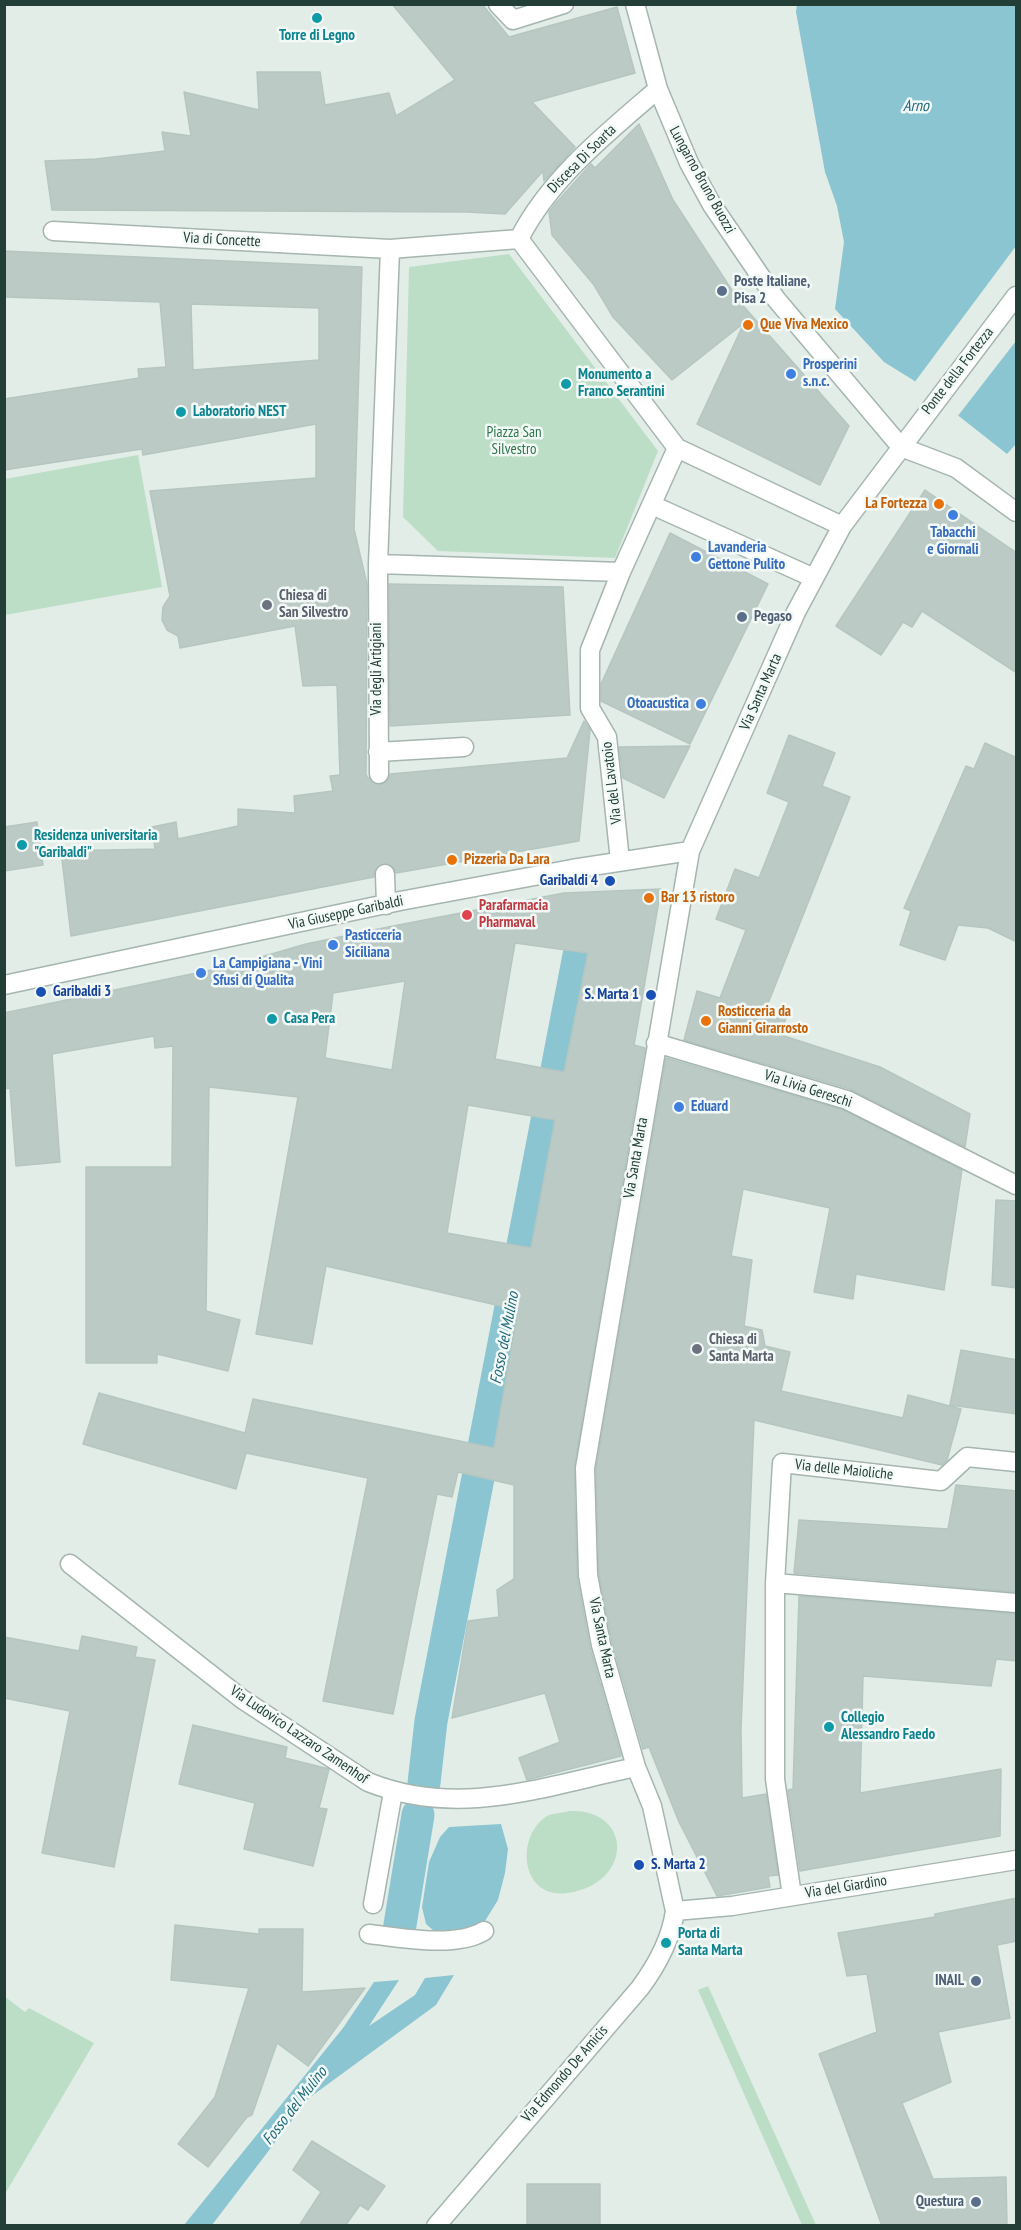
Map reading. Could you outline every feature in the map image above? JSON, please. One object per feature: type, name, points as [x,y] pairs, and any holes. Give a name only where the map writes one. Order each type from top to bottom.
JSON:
[{"type":"street","points":[[498,4],[513,20],[564,4]]},
{"type":"street","name":"Lungarno Bruno Buozzi","points":[[635,4],[658,89],[689,163],[712,205],[758,275],[809,341],[901,447]]},
{"type":"street","name":"Discesa Di Soarta","points":[[519,239],[547,193],[616,125],[658,89]]},
{"type":"street","name":"Via di Concette","points":[[53,231],[390,249]]},
{"type":"street","points":[[677,448],[621,572],[378,564],[390,249],[519,239],[677,448],[842,526]]},
{"type":"street","name":"Ponte della Fortezza","points":[[901,447],[1017,296]]},
{"type":"street","points":[[901,447],[956,468],[1017,512]]},
{"type":"street","name":"Via Santa Marta","points":[[675,1911],[652,1806],[636,1767],[602,1645],[588,1575],[585,1468],[656,1043],[685,894],[690,851],[814,578],[842,526],[901,447]]},
{"type":"street","points":[[652,506],[814,578]]},
{"type":"street","name":"Via degli Artigiani","points":[[378,564],[379,774]]},
{"type":"street","name":"Via del Lavatoio","points":[[620,861],[608,737],[590,708],[590,650],[621,572]]},
{"type":"street","points":[[378,752],[464,747]]},
{"type":"street","name":"Via Giuseppe Garibaldi","points":[[4,985],[386,905],[620,861],[652,859],[690,851]]},
{"type":"street","points":[[385,874],[386,905]]},
{"type":"street","name":"Via Livia Gereschi","points":[[656,1043],[847,1100],[1017,1185]]},
{"type":"street","name":"Via delle Maioliche","points":[[792,1896],[775,1779],[776,1583],[782,1463],[941,1480],[967,1457],[1017,1462]]},
{"type":"street","name":"Via Ludovico Lazzaro Zamenhof","points":[[70,1564],[242,1699],[368,1782],[400,1794],[453,1801],[506,1796],[636,1767]]},
{"type":"street","points":[[776,1583],[1017,1603]]},
{"type":"street","points":[[373,1904],[400,1794]]},
{"type":"street","name":"Via del Giardino","points":[[675,1911],[792,1896],[1017,1860]]},
{"type":"street","name":"Via Edmondo De Amicis","points":[[436,2226],[640,1988],[666,1943],[675,1911]]},
{"type":"street","points":[[369,1934],[411,1939],[470,1940],[484,1931]]},
{"type":"green space","name":"Piazza San Silvestro","points":[[509,254],[658,451],[615,558],[438,551],[403,517],[409,267]]},
{"type":"green space","points":[[138,455],[162,587],[5,615],[5,479]]},
{"type":"green space","points":[[569,1811],[590,1813],[605,1821],[614,1833],[617,1847],[614,1862],[605,1876],[590,1886],[568,1893],[552,1893],[540,1887],[532,1877],[527,1851],[530,1837],[537,1825],[549,1815]]},
{"type":"green space","points":[[708,1986],[816,2225],[802,2225],[698,1990]]},
{"type":"green space","points":[[4,1996],[25,2012],[29,2008],[94,2043],[5,2194]]},
{"type":"water","name":"Arno","points":[[797,4],[1016,5],[1016,444],[1007,454],[913,380],[884,362],[835,309],[844,242],[837,206],[825,172],[796,12]]},
{"type":"water","points":[[501,1824],[508,1849],[505,1873],[498,1900],[485,1921],[469,1932],[434,1931],[426,1924],[422,1907],[429,1862],[440,1837],[449,1827]]},
{"type":"water","points":[[454,1975],[436,2005],[309,2098],[212,2225],[184,2225],[343,2028],[374,1982],[399,1980],[369,2026],[415,1995],[425,1978]]},
{"type":"pier","points":[[1016,246],[1016,341],[957,417],[914,383]]},
{"type":"building","points":[[392,4],[482,4],[509,37],[617,7],[635,73],[532,102],[575,147],[544,181],[543,171],[505,214],[52,210],[45,161],[96,159],[165,151],[162,132],[191,136],[184,92],[259,110],[257,72],[320,72],[325,105],[389,93],[396,116],[455,80]]},
{"type":"building","points":[[639,124],[673,200],[739,301],[849,426],[820,485],[697,424],[744,323],[672,380],[613,317],[594,285],[552,235],[549,212],[556,203],[591,164],[595,168]]},
{"type":"building","points":[[4,251],[362,267],[354,529],[367,584],[366,775],[373,783],[380,785],[388,780],[390,774],[567,758],[584,721],[590,730],[579,841],[396,873],[391,864],[384,863],[375,868],[374,877],[71,936],[61,851],[155,849],[152,827],[176,822],[178,839],[238,826],[238,809],[295,813],[294,796],[333,791],[330,776],[340,775],[337,685],[303,686],[295,626],[180,648],[178,636],[167,630],[162,620],[163,607],[170,596],[150,491],[316,478],[316,424],[143,455],[142,449],[4,470],[4,399],[139,378],[138,369],[166,367],[160,302],[4,297]],"holes":[[[191,304],[319,308],[319,360],[193,370]]]},
{"type":"building","points":[[925,490],[1017,553],[1017,673],[922,611],[912,627],[903,622],[881,655],[836,626]]},
{"type":"building","points":[[670,533],[768,584],[690,744],[601,701],[601,684]]},
{"type":"building","points":[[389,584],[563,587],[570,715],[390,726]]},
{"type":"building","points":[[789,735],[835,753],[822,786],[850,797],[765,1011],[786,1017],[781,1035],[880,1067],[970,1114],[965,1147],[850,1089],[684,1040],[697,991],[720,998],[746,930],[716,919],[735,869],[759,878],[789,802],[767,793]]},
{"type":"building","points":[[985,743],[1017,758],[1017,942],[988,928],[958,925],[945,960],[900,945],[911,911],[904,908],[966,766],[974,769]]},
{"type":"building","points":[[690,746],[664,798],[623,778],[619,747]]},
{"type":"building","name":"Residenza universitaria \"Garibaldi\"","points":[[37,822],[43,865],[4,871],[4,827]]},
{"type":"building","points":[[661,889],[634,1045],[645,1048],[574,1468],[577,1577],[590,1648],[621,1756],[527,1780],[519,1758],[560,1742],[545,1693],[452,1718],[468,1621],[499,1617],[497,1590],[514,1579],[514,1485],[458,1472],[452,1497],[437,1494],[393,1714],[323,1701],[368,1478],[246,1453],[236,1489],[83,1444],[99,1393],[245,1433],[253,1399],[494,1448],[518,1310],[326,1266],[312,1344],[256,1334],[298,1097],[209,1087],[206,1311],[240,1320],[228,1371],[157,1354],[157,1363],[86,1363],[86,1167],[172,1167],[173,1046],[155,1048],[154,1036],[52,1054],[60,1162],[16,1166],[10,1088],[4,1089],[4,1013],[230,966],[306,944],[564,893]],"holes":[[[515,943],[588,953],[564,1072],[495,1059]],[[405,981],[392,1070],[325,1058],[333,993]],[[468,1105],[555,1120],[531,1248],[447,1233]]]},
{"type":"building","points":[[666,1058],[843,1110],[962,1170],[944,1290],[856,1274],[853,1299],[814,1292],[830,1208],[743,1189],[731,1256],[752,1260],[744,1326],[762,1330],[765,1346],[790,1352],[781,1391],[903,1418],[908,1395],[961,1409],[947,1460],[942,1465],[754,1420],[741,1729],[742,1798],[766,1794],[778,1875],[768,1876],[770,1887],[717,1896],[679,1822],[649,1747],[643,1749],[612,1642],[599,1574],[596,1469]]},
{"type":"building","points":[[996,1200],[1017,1201],[1017,1288],[992,1285]]},
{"type":"building","points":[[961,1350],[1017,1360],[1017,1414],[950,1405]]},
{"type":"building","points":[[956,1485],[1017,1491],[1017,1592],[794,1573],[799,1520],[948,1529]]},
{"type":"building","name":"Collegio Alessandro Faedo","points":[[799,1596],[1017,1614],[1017,1661],[996,1659],[991,1686],[863,1676],[860,1793],[1001,1769],[1000,1836],[800,1871],[788,1790],[793,1789]]},
{"type":"building","points":[[82,1636],[137,1647],[135,1657],[155,1660],[114,1867],[42,1853],[70,1711],[4,1698],[4,1637],[79,1651]]},
{"type":"building","points":[[193,1725],[287,1747],[285,1758],[329,1769],[319,1808],[327,1809],[313,1866],[244,1849],[255,1803],[179,1784]]},
{"type":"building","points":[[1017,1898],[1017,1941],[997,1945],[1010,2018],[938,2032],[951,2082],[902,2103],[933,2179],[1006,2177],[1007,2226],[882,2226],[819,2054],[877,2032],[867,1974],[847,1976],[838,1933],[935,1917],[935,1914]]},
{"type":"building","points":[[175,1925],[259,1934],[259,1929],[303,1929],[302,1992],[365,1988],[308,2066],[277,2043],[252,2115],[247,2117],[208,2167],[178,2144],[215,2097],[249,1988],[171,1980]]},
{"type":"building","points":[[312,2141],[385,2186],[368,2210],[360,2205],[345,2226],[299,2226],[321,2192],[293,2170]]},
{"type":"building","points":[[527,2184],[600,2184],[600,2226],[527,2226]]},
{"type":"waterway","name":"Fosso del Mulino","points":[[424,1783],[431,1721],[588,909]]},
{"type":"waterway","name":"Fosso del Mulino","points":[[399,1931],[418,1815]]},
{"type":"tunnel","points":[[379,774],[385,874]]},
{"type":"place","name":"Torre di Legno","points":[[317,18]]},
{"type":"place","name":"Poste Italiane, Pisa 2","points":[[722,291]]},
{"type":"place","name":"Que Viva Mexico","points":[[748,325]]},
{"type":"place","name":"Prosperini s.n.c.","points":[[791,374]]},
{"type":"place","name":"Monumento a Franco Serantini","points":[[566,384]]},
{"type":"place","name":"Laboratorio NEST","points":[[181,412]]},
{"type":"place","name":"La Fortezza","points":[[939,504]]},
{"type":"place","name":"Tabacchi e Giornali","points":[[953,515]]},
{"type":"place","name":"Lavanderia Gettone Pulito","points":[[696,557]]},
{"type":"place","name":"Chiesa di San Silvestro","points":[[267,605]]},
{"type":"place","name":"Pegaso","points":[[742,617]]},
{"type":"place","name":"Otoacustica","points":[[701,704]]},
{"type":"place","name":"Residenza universitaria \"Garibaldi\"","points":[[22,845]]},
{"type":"place","name":"Pizzeria Da Lara","points":[[452,860]]},
{"type":"place","name":"Garibaldi 4","points":[[610,881]]},
{"type":"place","name":"Bar 13 ristoro","points":[[649,898]]},
{"type":"place","name":"Parafarmacia Pharmaval","points":[[467,915]]},
{"type":"place","name":"Pasticceria Siciliana","points":[[333,945]]},
{"type":"place","name":"La Campigiana - Vini Sfusi di Qualita","points":[[201,973]]},
{"type":"place","name":"Garibaldi 3","points":[[41,992]]},
{"type":"place","name":"S. Marta 1","points":[[651,995]]},
{"type":"place","name":"Casa Pera","points":[[272,1019]]},
{"type":"place","name":"Rosticceria da Gianni Girarrosto","points":[[706,1021]]},
{"type":"place","name":"Eduard","points":[[679,1107]]},
{"type":"place","name":"Chiesa di Santa Marta","points":[[697,1349]]},
{"type":"place","name":"Collegio Alessandro Faedo","points":[[829,1727]]},
{"type":"place","name":"S. Marta 2","points":[[639,1865]]},
{"type":"place","name":"Porta di Santa Marta","points":[[666,1943]]},
{"type":"place","name":"INAIL","points":[[976,1981]]},
{"type":"place","name":"Questura","points":[[976,2202]]}]
